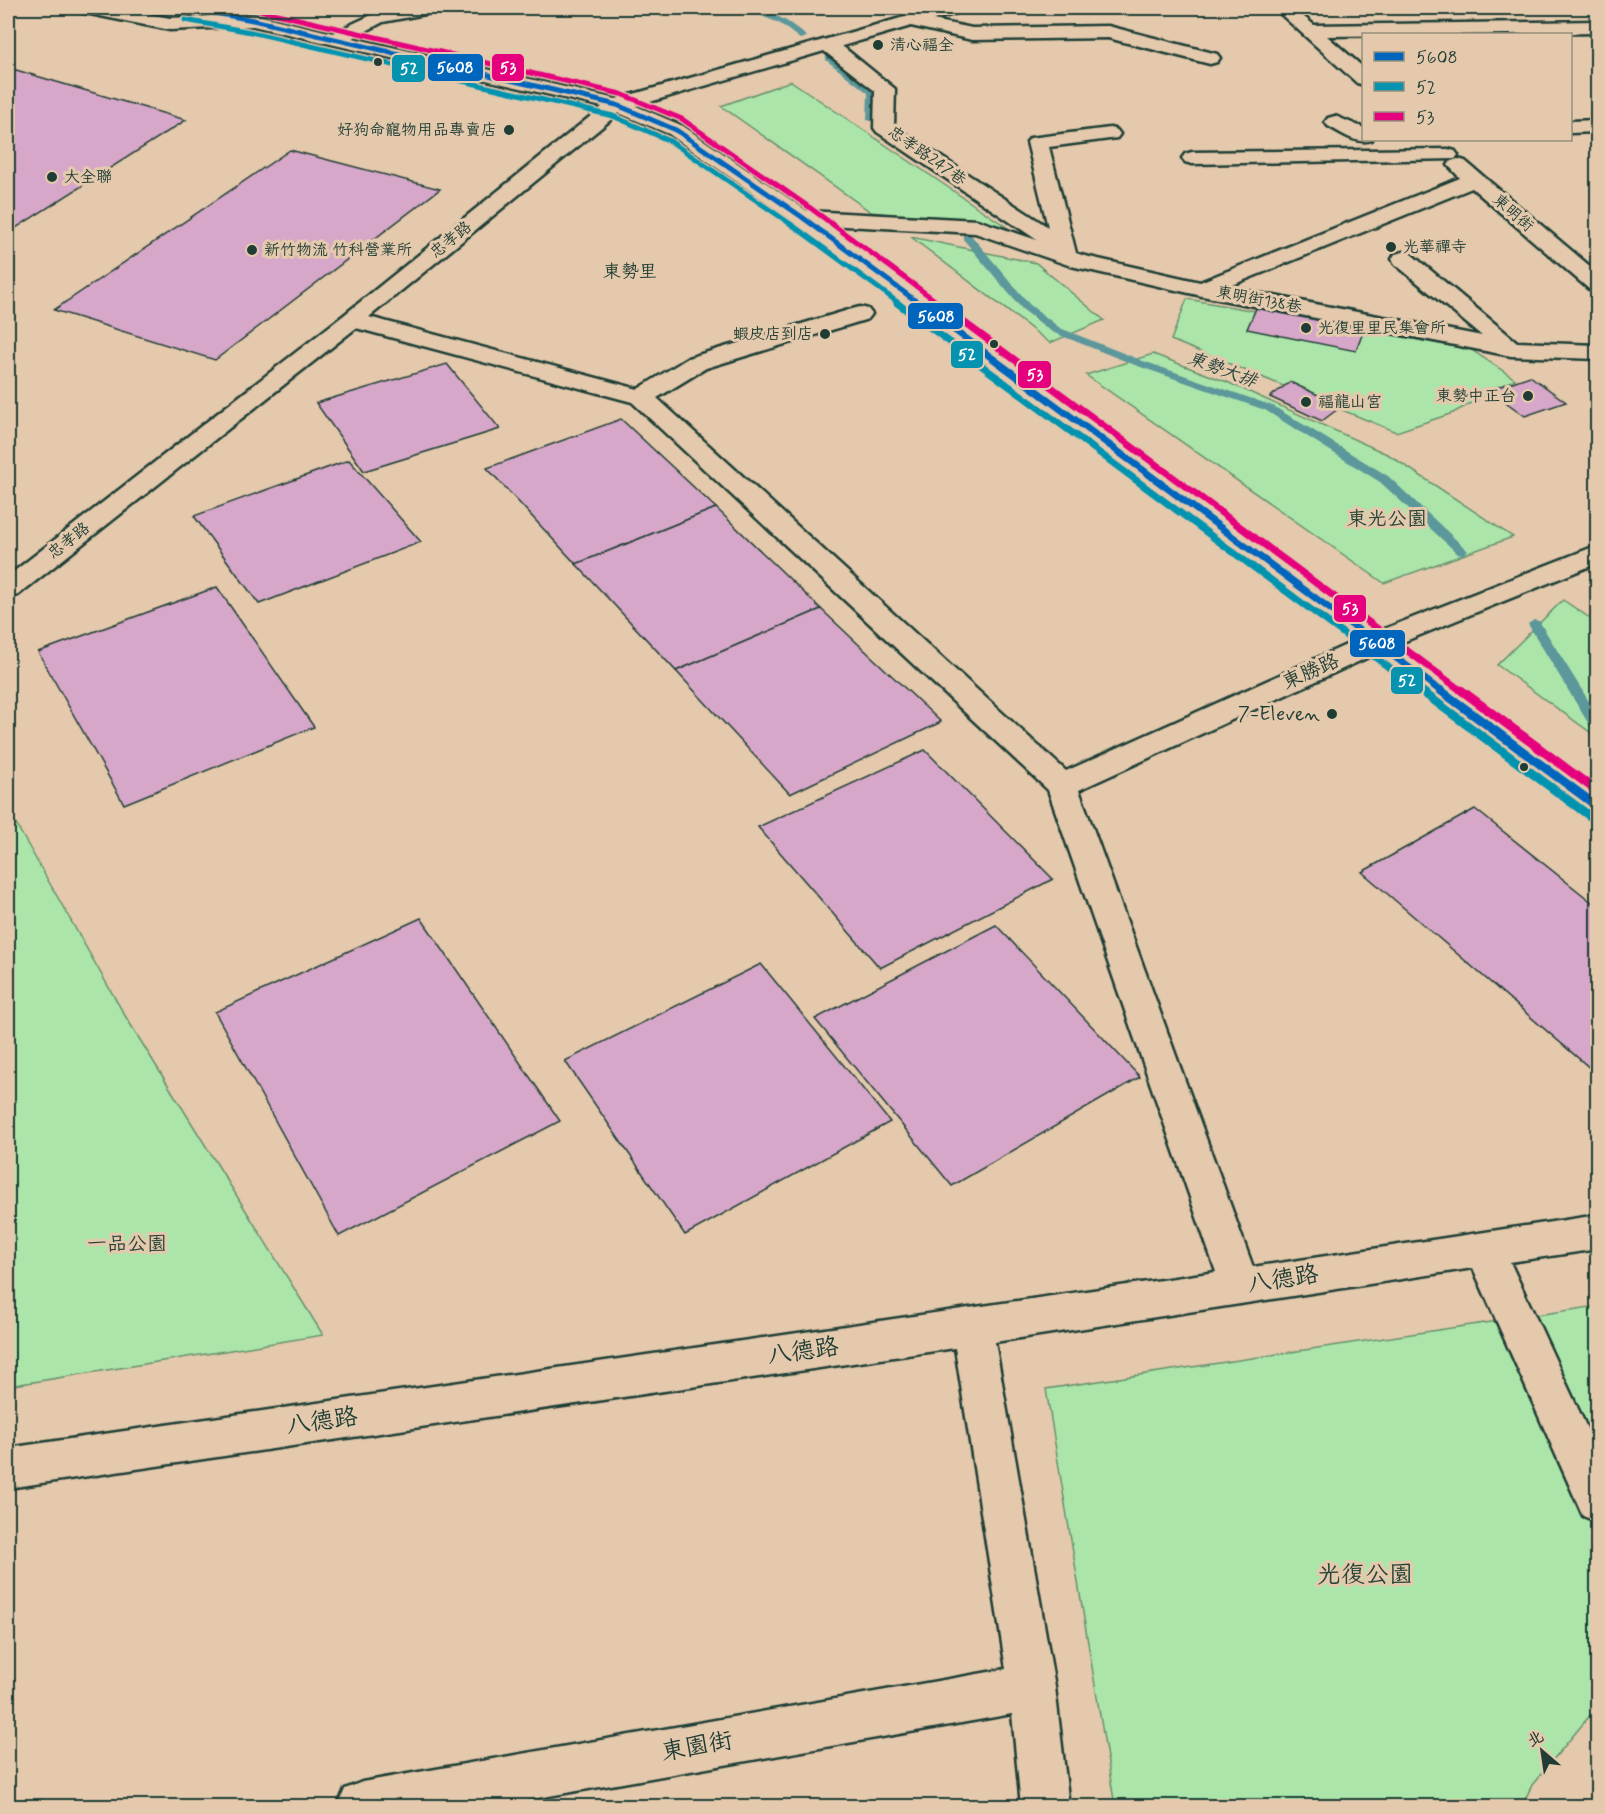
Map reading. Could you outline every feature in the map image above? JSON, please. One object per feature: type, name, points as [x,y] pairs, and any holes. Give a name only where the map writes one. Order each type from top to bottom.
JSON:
[{"type":"street","points":[[86,8],[170,24],[253,20]]},
{"type":"street","points":[[187,8],[253,20],[617,105],[676,130],[802,217],[1598,807]]},
{"type":"street","points":[[232,8],[253,20]]},
{"type":"street","points":[[334,40],[378,18],[430,8]]},
{"type":"street","points":[[890,8],[911,20],[972,34],[1108,32],[1210,58]]},
{"type":"street","name":"忠孝路","points":[[8,589],[352,320],[617,105],[954,8]]},
{"type":"street","points":[[1283,8],[1362,78]]},
{"type":"street","points":[[1310,31],[1598,27]]},
{"type":"street","name":"忠孝路247巷","points":[[827,44],[885,89],[884,128],[1064,252]]},
{"type":"street","points":[[1335,122],[1362,135]]},
{"type":"street","points":[[1572,127],[1598,126]]},
{"type":"street","points":[[1064,252],[1037,142],[1110,134]]},
{"type":"street","points":[[1373,141],[1404,155]]},
{"type":"street","name":"東明街","points":[[1432,141],[1474,180],[1598,285]]},
{"type":"street","points":[[1192,158],[1448,155]]},
{"type":"street","points":[[1202,289],[1474,180]]},
{"type":"street","name":"東明街138巷","points":[[802,217],[977,227],[1202,289],[1511,349],[1598,352]]},
{"type":"street","points":[[1403,259],[1511,349]]},
{"type":"street","points":[[641,397],[697,363],[860,314]]},
{"type":"street","points":[[352,320],[641,397],[1062,785],[1240,1286]]},
{"type":"street","name":"東勝路","points":[[1062,785],[1375,643],[1598,553]]},
{"type":"street","name":"八德路","points":[[8,1468],[972,1327],[1598,1232]]},
{"type":"street","points":[[1484,1249],[1598,1501]]},
{"type":"street","points":[[972,1327],[1032,1687],[1045,1806]]},
{"type":"street","name":"東園街","points":[[362,1806],[1032,1687]]},
{"type":"green space","points":[[791,81],[1008,228],[871,212],[721,106]]},
{"type":"green space","points":[[911,237],[1036,263],[1104,320],[1050,343]]},
{"type":"green space","points":[[1187,299],[1470,349],[1515,379],[1453,413],[1396,432],[1171,340]]},
{"type":"green space","name":"東光公園","points":[[1153,354],[1227,382],[1389,455],[1513,537],[1384,583],[1086,375]]},
{"type":"green space","points":[[1563,600],[1597,623],[1597,737],[1497,665]]},
{"type":"green space","name":"一品公園","points":[[8,810],[124,1014],[323,1335],[8,1386]]},
{"type":"green space","name":"光復公園","points":[[1597,1306],[1597,1707],[1532,1785],[1522,1806],[1115,1806],[1046,1389]]},
{"type":"building","name":"大全聯","points":[[16,70],[186,120],[8,233],[8,71]]},
{"type":"building","name":"新竹物流 竹科營業所","points":[[290,150],[440,189],[215,360],[54,310]]},
{"type":"building","name":"光復里里民集會所","points":[[1257,306],[1365,327],[1356,351],[1247,329]]},
{"type":"building","points":[[447,364],[500,429],[364,471],[316,403]]},
{"type":"building","name":"東勢中正台","points":[[1530,376],[1566,402],[1525,416],[1489,390]]},
{"type":"building","name":"福龍山宮","points":[[1290,382],[1342,406],[1322,421],[1270,397]]},
{"type":"building","points":[[621,419],[716,508],[576,564],[487,468]]},
{"type":"building","points":[[349,460],[421,542],[259,604],[194,516]]},
{"type":"building","points":[[716,508],[821,609],[676,671],[576,564]]},
{"type":"building","points":[[217,587],[314,727],[124,804],[38,652]]},
{"type":"building","points":[[821,609],[941,722],[790,794],[676,671]]},
{"type":"building","points":[[925,750],[1053,879],[880,968],[758,827]]},
{"type":"building","points":[[1475,809],[1598,907],[1598,1075],[1362,872]]},
{"type":"building","points":[[421,918],[560,1121],[339,1236],[215,1012]]},
{"type":"building","points":[[996,925],[1140,1077],[952,1186],[815,1019]]},
{"type":"building","points":[[761,964],[890,1122],[685,1235],[565,1061]]},
{"type":"waterway","name":"東勢大排","points":[[745,8],[782,21],[803,37]]},
{"type":"waterway","name":"東勢大排","points":[[829,58],[872,92],[872,120]]},
{"type":"waterway","name":"東勢大排","points":[[967,237],[1026,307],[1056,330],[1139,363],[1269,408],[1384,479],[1462,551]]},
{"type":"waterway","name":"東勢大排","points":[[1534,624],[1598,728]]},
{"type":"transit line","name":"5608","points":[[187,8],[253,20],[617,105],[676,130],[802,217],[1598,807]]},
{"type":"transit line","name":"53","points":[[251,8],[621,94],[682,119],[809,207],[1598,792]]},
{"type":"transit line","name":"52","points":[[185,20],[251,32],[613,116],[670,141],[795,227],[1591,817]]},
{"type":"place","name":"清心福全","points":[[878,45]]},
{"type":"place","name":"好狗命寵物用品專賣店","points":[[509,130]]},
{"type":"place","name":"大全聯","points":[[52,177]]},
{"type":"place","name":"光華禪寺","points":[[1391,247]]},
{"type":"place","name":"新竹物流 竹科營業所","points":[[252,250]]},
{"type":"place","name":"光復里里民集會所","points":[[1306,328]]},
{"type":"place","name":"蝦皮店到店","points":[[825,334]]},
{"type":"place","name":"東勢中正台","points":[[1528,396]]},
{"type":"place","name":"福龍山宮","points":[[1306,402]]},
{"type":"place","name":"7-Eleven","points":[[1332,714]]},
{"type":"district","name":"東勢里","points":[[630,272]]}]
